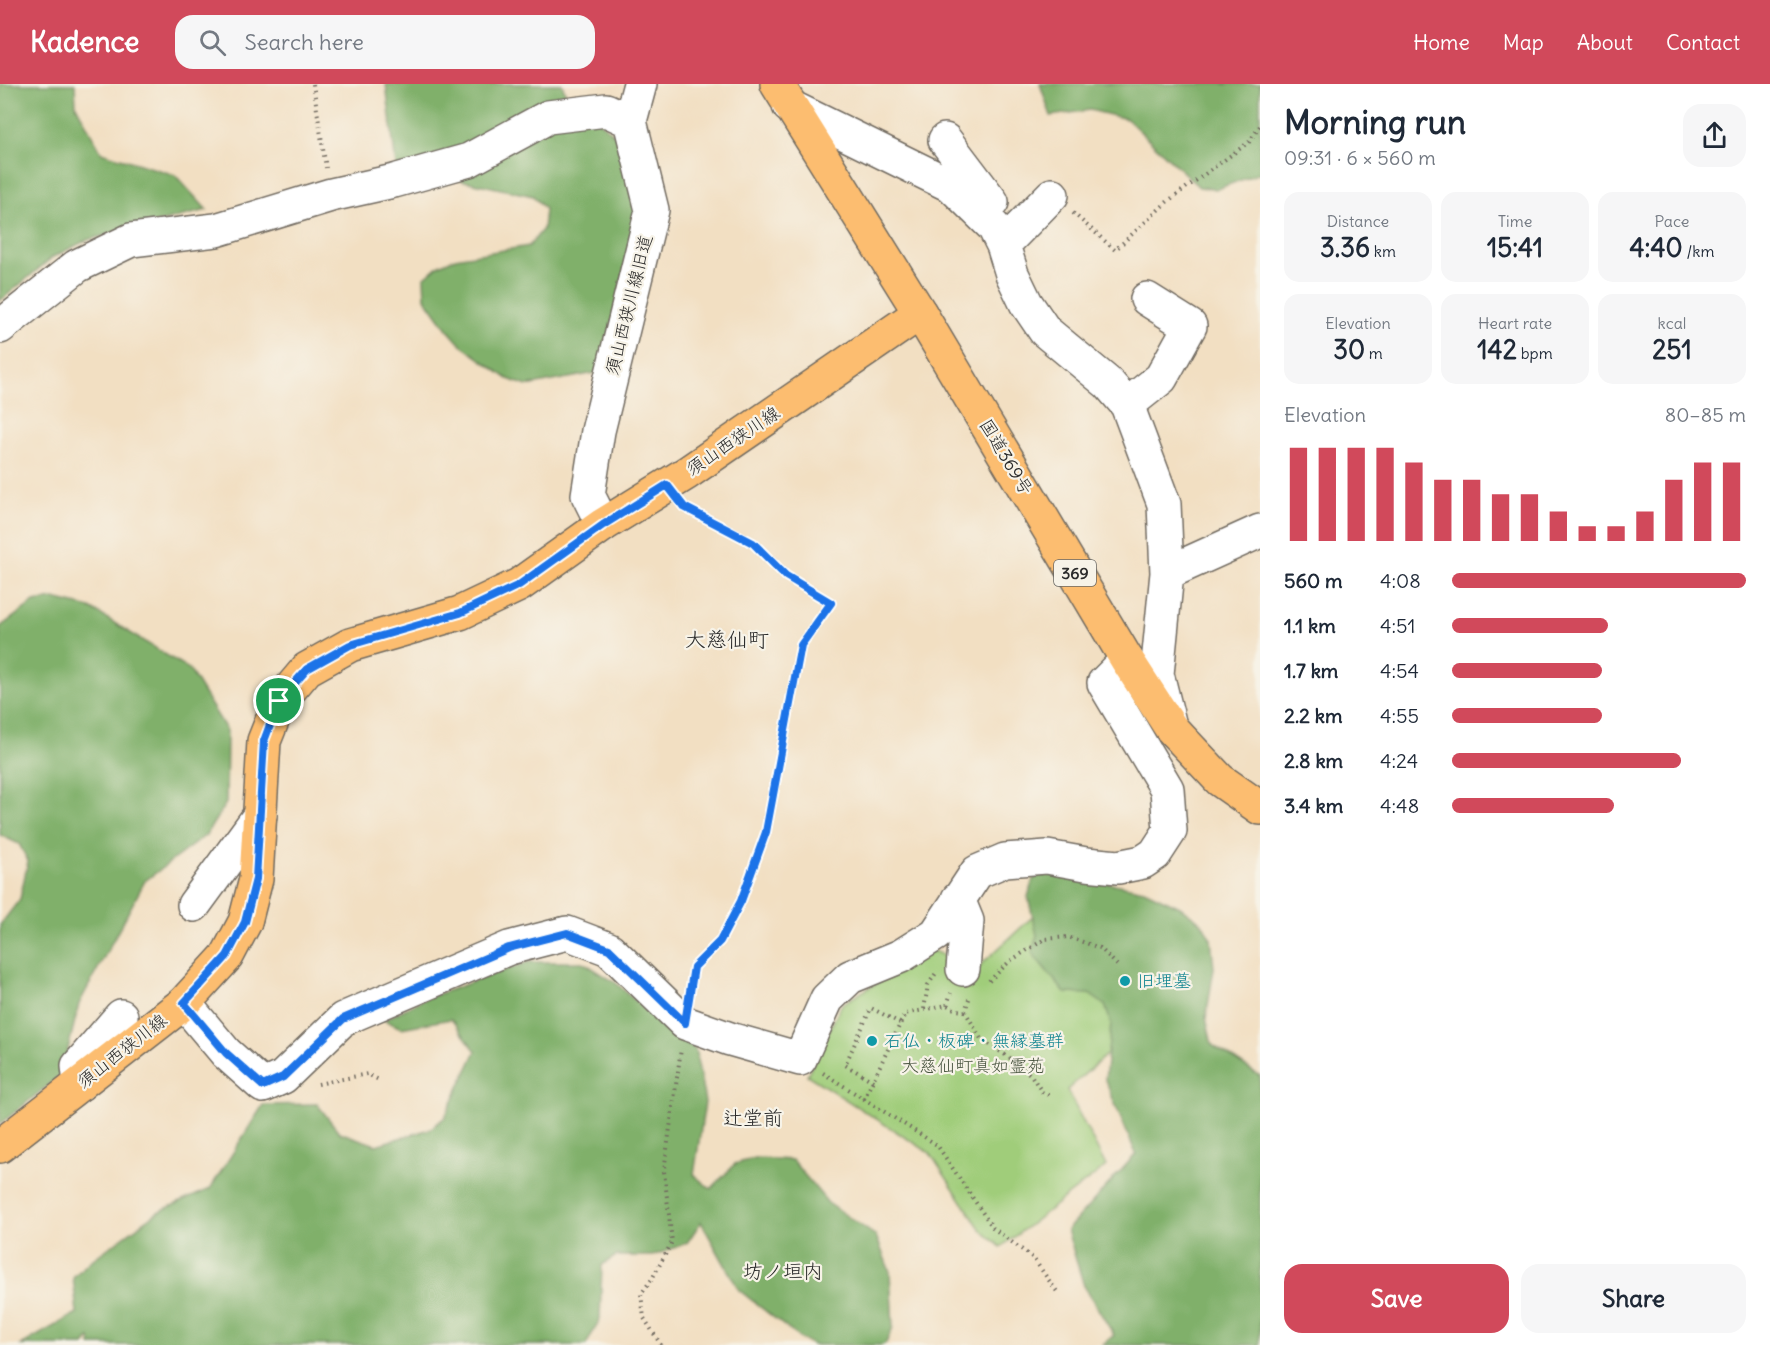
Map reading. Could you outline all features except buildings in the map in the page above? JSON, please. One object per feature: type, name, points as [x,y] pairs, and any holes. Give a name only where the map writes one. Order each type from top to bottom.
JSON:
[{"type":"main road","name":"国道369号","points":[[783,95],[920,313],[1127,660],[1171,728],[1220,780],[1260,808]]},
{"type":"main road","name":"須山西狭川線","points":[[0,1146],[184,1003],[227,956],[245,922],[256,879],[264,741],[279,701],[307,669],[350,645],[460,613],[519,585],[603,525],[667,485],[920,313]]},
{"type":"street","name":"須山西狭川線旧道","points":[[603,525],[588,495],[592,464],[652,210],[630,121],[640,84]]},
{"type":"street","points":[[783,95],[952,186],[998,236]]},
{"type":"street","points":[[0,327],[76,266],[130,240],[216,230],[331,195],[394,181],[469,160],[548,117],[606,110],[630,121]]},
{"type":"street","points":[[945,140],[995,206],[998,236],[1012,274],[1026,303],[1045,331],[1109,384],[1127,405],[1164,504],[1167,573],[1157,674],[1171,728]]},
{"type":"street","points":[[998,236],[1052,195]]},
{"type":"street","points":[[1127,405],[1161,378],[1190,326],[1147,299]]},
{"type":"street","points":[[1167,573],[1260,531]]},
{"type":"street","points":[[184,1003],[226,1053],[263,1086],[283,1077],[343,1019],[509,948],[567,933],[609,949],[685,1023],[730,1039],[800,1059],[827,999],[850,977],[901,956],[936,934],[977,872],[1005,860],[1047,857],[1118,867],[1143,862],[1155,854],[1170,831],[1167,789],[1104,683],[1127,660]]},
{"type":"street","points":[[194,905],[260,815]]},
{"type":"street","points":[[958,899],[968,921],[969,987]]},
{"type":"street","points":[[80,1084],[78,1066],[121,1016]]},
{"type":"path","points":[[313,84],[331,195]]},
{"type":"path","points":[[1052,195],[1115,250],[1168,201],[1249,142],[1260,126]]},
{"type":"path","points":[[661,1345],[644,1318],[641,1294],[652,1280],[672,1242],[664,1171],[694,967],[720,941],[741,901],[766,832],[801,645],[831,603],[786,576],[753,543],[684,507],[667,485]]},
{"type":"path","points":[[947,1005],[953,990],[969,987],[1045,939],[1068,937],[1100,948],[1117,965]]},
{"type":"path","points":[[969,987],[965,1011],[981,1039],[1013,1060],[1031,1075],[1042,1092],[1050,1096]]},
{"type":"path","points":[[864,1099],[905,1014],[947,1005],[956,1010],[965,1011]]},
{"type":"path","points":[[873,1081],[845,1065],[871,1008],[900,1023]]},
{"type":"path","points":[[800,1059],[937,1145],[993,1228],[1033,1258],[1058,1293]]},
{"type":"path","points":[[311,1086],[368,1074],[381,1081]]},
{"type":"green space","points":[[0,84],[75,84],[76,105],[101,152],[175,175],[207,210],[87,240],[53,257],[0,301]]},
{"type":"green space","points":[[386,84],[562,84],[569,102],[586,109],[619,139],[638,214],[600,372],[527,386],[508,379],[461,345],[447,329],[425,298],[424,278],[439,265],[455,258],[529,246],[543,229],[545,209],[533,196],[396,166]]},
{"type":"green space","points":[[1040,84],[1260,84],[1260,173],[1217,189],[1199,187],[1127,119],[1090,110],[1051,116]]},
{"type":"green space","points":[[54,599],[90,608],[189,669],[227,731],[226,803],[206,835],[145,881],[79,1004],[62,1074],[0,1124],[0,925],[20,899],[28,861],[19,844],[0,835],[0,627],[34,602]]},
{"type":"green space","points":[[1049,871],[1144,890],[1180,907],[1202,923],[1211,939],[1214,968],[1206,1018],[1212,1045],[1260,1076],[1260,1345],[1102,1345],[1114,1335],[1084,1286],[1067,1230],[1136,1154],[1105,1080],[1111,1023],[1105,1005],[1089,994],[1065,993],[1032,953],[1037,935],[1028,897],[1033,879]]},
{"type":"green space","name":"大慈仙町真如霊苑","points":[[1038,912],[1163,1004],[1067,1090],[1106,1166],[1001,1247],[981,1230],[930,1153],[807,1075],[842,1004],[931,950],[976,969]]},
{"type":"green space","points":[[528,962],[583,962],[616,983],[666,1029],[695,1048],[705,1102],[694,1175],[711,1189],[735,1164],[755,1158],[792,1160],[828,1203],[876,1236],[890,1272],[893,1327],[886,1343],[882,1345],[812,1345],[798,1337],[739,1290],[701,1222],[687,1243],[653,1256],[616,1256],[602,1265],[600,1319],[586,1345],[91,1345],[90,1338],[84,1345],[21,1345],[77,1313],[73,1277],[89,1262],[158,1212],[210,1189],[263,1105],[317,1104],[339,1132],[376,1145],[430,1129],[445,1117],[476,1051],[451,1019],[401,1028],[384,1020],[422,1000]]},
{"type":"place","name":"旧埋墓","points":[[1125,981]]},
{"type":"place","name":"石仏・板碑・無縁墓群","points":[[872,1041]]},
{"type":"district","name":"大慈仙町","points":[[727,640]]},
{"type":"district","name":"辻堂前","points":[[753,1118]]},
{"type":"district","name":"坊ノ垣内","points":[[783,1271]]},
{"type":"route","points":[[667,485],[684,507],[753,543],[786,576],[831,603],[801,645],[766,832],[741,901],[720,941],[694,967],[685,1023],[609,949],[567,933],[509,948],[343,1019],[283,1077],[263,1086],[226,1053],[184,1003],[227,956],[245,922],[256,879],[264,741],[279,701],[307,669],[350,645],[460,613],[519,585],[603,525],[667,485]]}]
